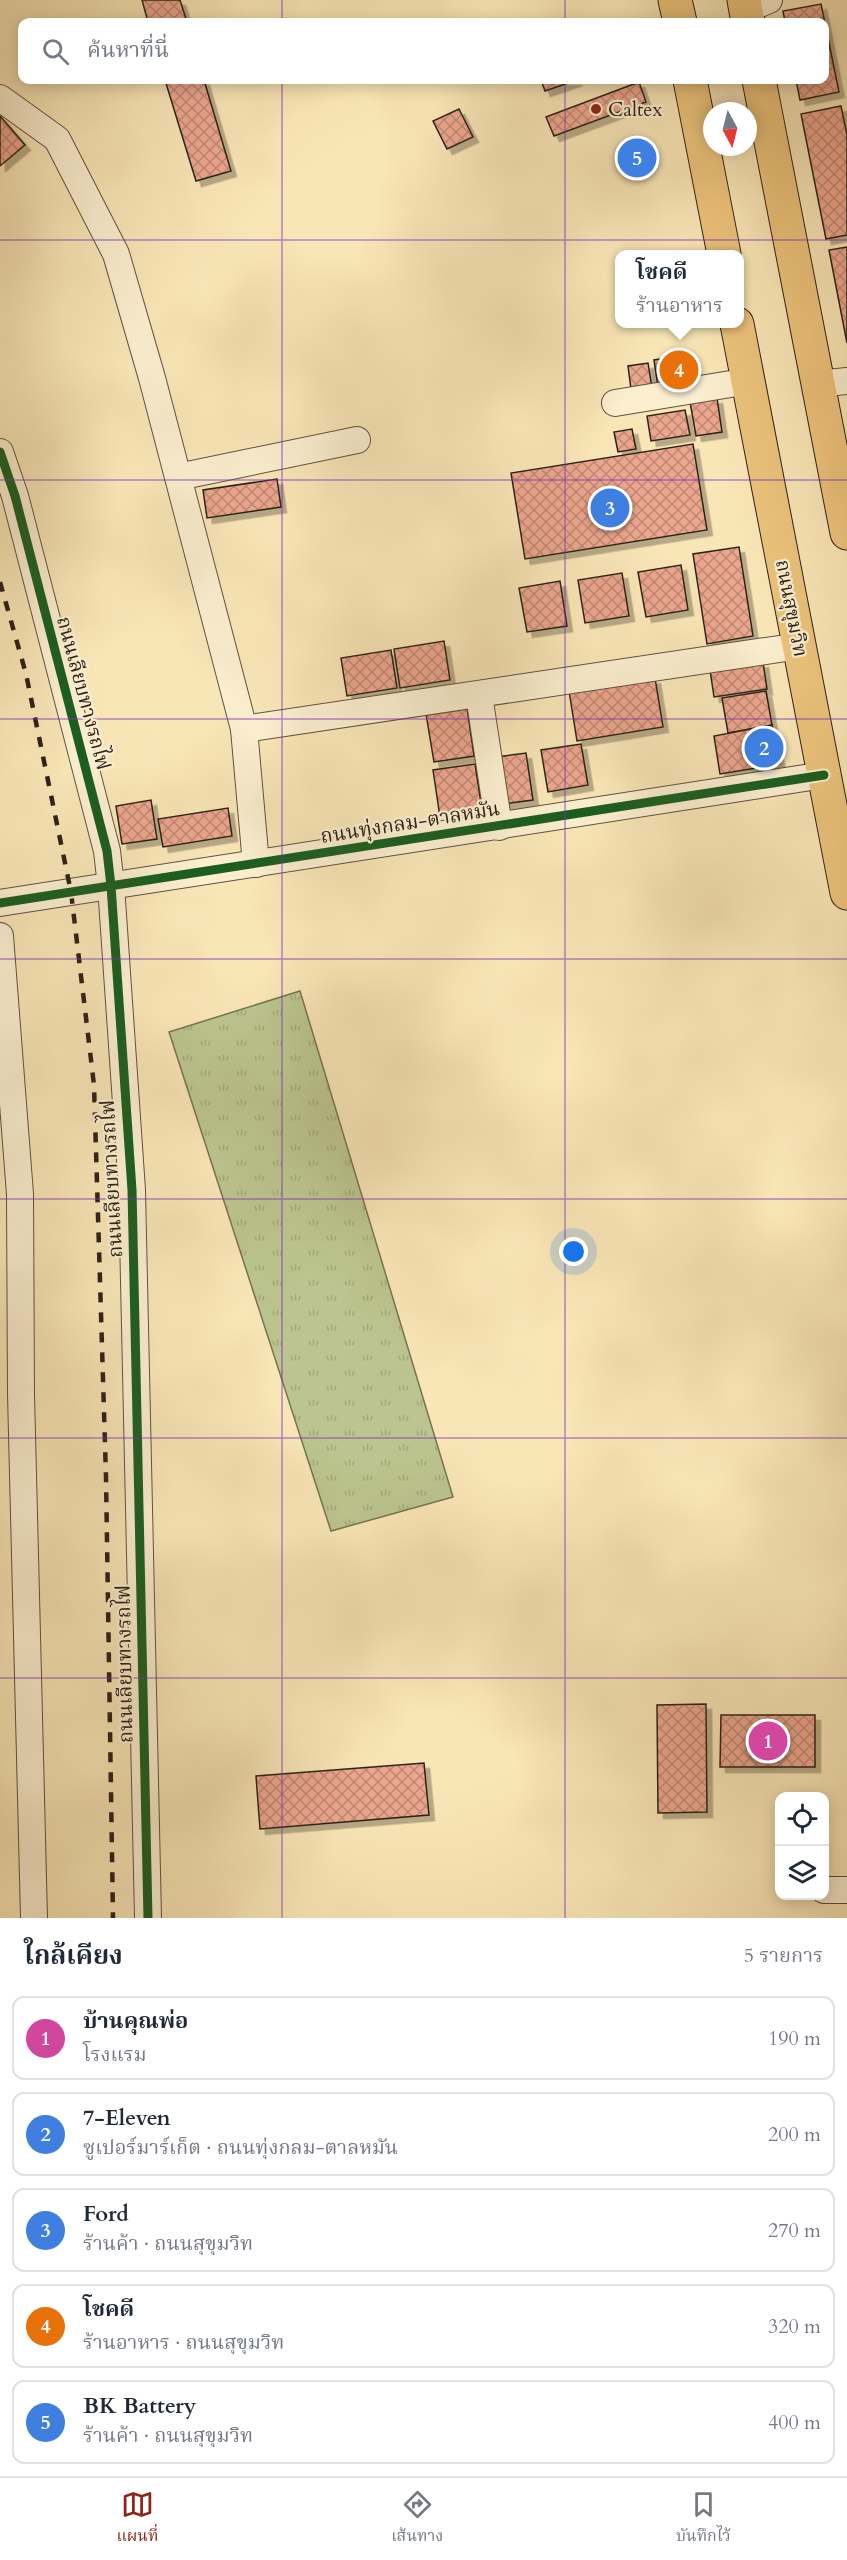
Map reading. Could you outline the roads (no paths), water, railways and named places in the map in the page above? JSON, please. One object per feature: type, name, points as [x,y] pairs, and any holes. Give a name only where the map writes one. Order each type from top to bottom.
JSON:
[{"type":"highway","points":[[675,0],[679,18]]},
{"type":"highway","points":[[691,84],[723,250]]},
{"type":"highway","points":[[760,84],[833,382],[847,533]]},
{"type":"highway","name":"ถนนสุขุมวิท","points":[[738,328],[847,893]]},
{"type":"street","points":[[0,98],[57,140],[116,254],[178,477],[244,729],[256,864]]},
{"type":"street","points":[[615,403],[748,381]]},
{"type":"street","points":[[178,477],[357,440]]},
{"type":"street","name":"ถนนเลียบทางรถไฟ","points":[[0,452],[15,496],[107,851],[111,886],[132,1190],[148,1918]]},
{"type":"street","points":[[244,729],[800,646]]},
{"type":"street","points":[[479,695],[499,826]]},
{"type":"street","name":"ถนนทุ่งกลม-ตาลหมัน","points":[[0,903],[824,775]]},
{"type":"street","points":[[0,936],[20,1194],[21,1394],[34,1918]]},
{"type":"street","points":[[829,1890],[847,1890]]},
{"type":"railway","points":[[0,582],[26,674],[71,892],[94,1085],[106,1477],[113,1918]]},
{"type":"place","name":"Caltex","points":[[596,109]]},
{"type":"place","name":"BK Battery","points":[[637,158]]},
{"type":"place","name":"โชคดี","points":[[679,370]]},
{"type":"place","name":"Ford","points":[[610,508]]},
{"type":"place","name":"7-Eleven","points":[[764,748]]},
{"type":"place","name":"บ้านคุณพ่อ","points":[[768,1741]]}]
